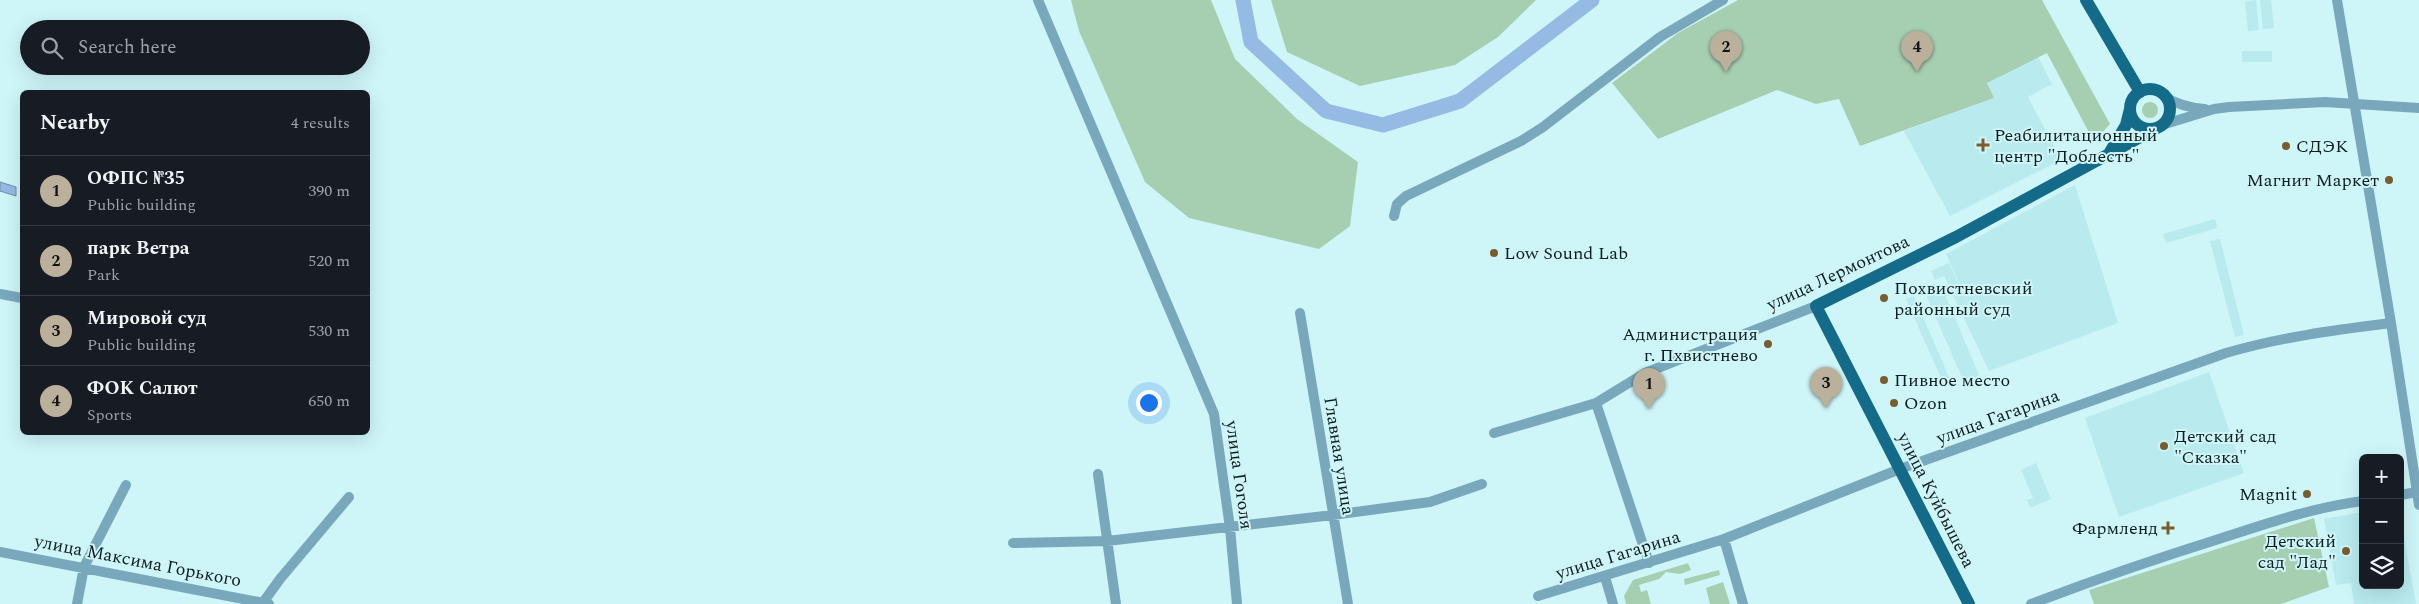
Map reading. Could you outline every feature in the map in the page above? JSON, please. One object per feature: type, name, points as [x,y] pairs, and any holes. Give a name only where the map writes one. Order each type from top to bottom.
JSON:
[{"type":"main road","points":[[2086,0],[2140,92]]},
{"type":"main road","points":[[2108,154],[2126,125],[2131,102],[2140,92],[2153,90],[2165,97],[2170,108],[2166,120],[2159,127],[2150,129],[2138,126],[2130,109]]},
{"type":"main road","name":"улица Лермонтова","points":[[1816,306],[1956,237],[2159,127]]},
{"type":"main road","name":"улица Куйбышева","points":[[1816,306],[1969,604]]},
{"type":"street","name":"улица Гоголя","points":[[1038,0],[1214,414],[1230,528],[1236,604]]},
{"type":"street","points":[[1394,216],[1397,204],[1406,196],[1521,141],[1660,37],[1723,0]]},
{"type":"street","points":[[2337,0],[2419,504]]},
{"type":"street","points":[[2165,97],[2176,104],[2192,108],[2214,109]]},
{"type":"street","name":"улица Лермонтова","points":[[2159,127],[2214,109],[2325,102],[2419,108]]},
{"type":"street","points":[[0,294],[20,298]]},
{"type":"street","name":"улица Лермонтова","points":[[1494,433],[1596,403],[1645,373],[1816,306]]},
{"type":"street","name":"Главная улица","points":[[1300,313],[1348,604]]},
{"type":"street","name":"улица Гагарина","points":[[1538,596],[1724,539],[1900,469],[2234,351],[2341,329],[2391,323]]},
{"type":"street","points":[[1596,403],[1650,563]]},
{"type":"street","points":[[1098,474],[1116,604]]},
{"type":"street","points":[[1013,544],[1108,541],[1333,515],[1430,502],[1482,484]]},
{"type":"street","points":[[77,604],[84,567],[126,485]]},
{"type":"street","points":[[2404,494],[2417,492]]},
{"type":"street","points":[[265,603],[280,579],[348,498]]},
{"type":"street","points":[[2030,604],[2101,577],[2257,527],[2334,505],[2359,501]]},
{"type":"street","points":[[1724,539],[1743,604]]},
{"type":"street","name":"улица Максима Горького","points":[[0,552],[265,603]]},
{"type":"street","points":[[1605,577],[1613,604]]},
{"type":"shaded area","points":[[2256,0],[2259,30],[2248,31],[2245,2]]},
{"type":"shaded area","points":[[2260,0],[2271,0],[2274,28],[2263,29]]},
{"type":"shaded area","points":[[2242,51],[2272,51],[2272,62],[2242,62]]},
{"type":"shaded area","name":"Реабилитационный центр \"Доблесть\"","points":[[2038,57],[2052,84],[2028,97],[2061,160],[1950,216],[1904,131],[1994,98],[1987,83]]},
{"type":"shaded area","points":[[0,182],[16,187],[16,196],[0,191]]},
{"type":"shaded area","points":[[2075,185],[2118,323],[1989,371],[1944,276],[1935,280],[1931,271],[1949,263],[1974,317],[1946,254]]},
{"type":"shaded area","points":[[2215,219],[2217,228],[2166,243],[2163,234]]},
{"type":"shaded area","points":[[2220,239],[2244,335],[2235,337],[2210,241]]},
{"type":"shaded area","points":[[1936,283],[1938,287],[1941,285],[1979,375],[1964,382],[1923,288]]},
{"type":"shaded area","points":[[1914,296],[1952,384],[1945,387],[1906,299]]},
{"type":"shaded area","name":"Детский сад \"Сказка\"","points":[[2209,372],[2244,473],[2119,517],[2085,418]]},
{"type":"shaded area","points":[[2036,463],[2051,499],[2030,508],[2027,500],[2033,498],[2021,470]]},
{"type":"shaded area","name":"Детский сад \"Лад\"","points":[[2359,513],[2359,589],[2404,589],[2404,538],[2416,604],[2354,604],[2351,583],[2336,585],[2324,519]]},
{"type":"green space","points":[[1071,0],[1211,0],[1235,59],[1297,119],[1358,162],[1350,226],[1319,249],[1189,218],[1145,182],[1079,31]]},
{"type":"green space","points":[[1271,0],[1536,0],[1498,37],[1455,65],[1360,86],[1287,52]]},
{"type":"green space","points":[[1738,0],[2042,0],[2110,124],[2094,142],[2047,53],[1987,83],[1994,98],[1860,146],[1839,99],[1816,104],[1777,90],[1658,139],[1612,83],[1678,33]]},
{"type":"green space","points":[[2147,102],[2153,102],[2158,107],[2156,116],[2147,118],[2142,113],[2142,107]]},
{"type":"green space","points":[[2314,518],[2329,587],[2281,604],[2094,604],[2089,590]]},
{"type":"green space","points":[[1688,563],[1691,570],[1680,574],[1666,572],[1659,579],[1639,585],[1641,592],[1647,590],[1651,604],[1626,604],[1624,596],[1633,580]]},
{"type":"green space","points":[[1719,570],[1720,575],[1685,585],[1684,579]]},
{"type":"green space","points":[[1723,582],[1730,604],[1710,604],[1706,588]]},
{"type":"waterway","points":[[1243,0],[1251,42],[1326,111],[1383,125],[1460,101],[1592,0]]},
{"type":"place","name":"парк Ветра","points":[[1726,72]]},
{"type":"place","name":"ФОК Салют","points":[[1917,72]]},
{"type":"place","name":"Реабилитационный центр \"Доблесть\"","points":[[1983,145]]},
{"type":"place","name":"СДЭК","points":[[2286,146]]},
{"type":"place","name":"Магнит Маркет","points":[[2389,180]]},
{"type":"place","name":"Low Sound Lab","points":[[1494,253]]},
{"type":"place","name":"Похвистневский районный суд","points":[[1884,298]]},
{"type":"place","name":"Администрация г. Пхвистнево","points":[[1768,344]]},
{"type":"place","name":"Пивное место","points":[[1884,380]]},
{"type":"place","name":"Ozon","points":[[1894,403]]},
{"type":"place","name":"Мировой суд","points":[[1826,408]]},
{"type":"place","name":"ОФПС №35","points":[[1649,409]]},
{"type":"place","name":"Детский сад \"Сказка\"","points":[[2164,446]]},
{"type":"place","name":"Magnit","points":[[2307,494]]},
{"type":"place","name":"Фармленд","points":[[2168,528]]},
{"type":"place","name":"Детский сад \"Лад\"","points":[[2346,551]]}]
